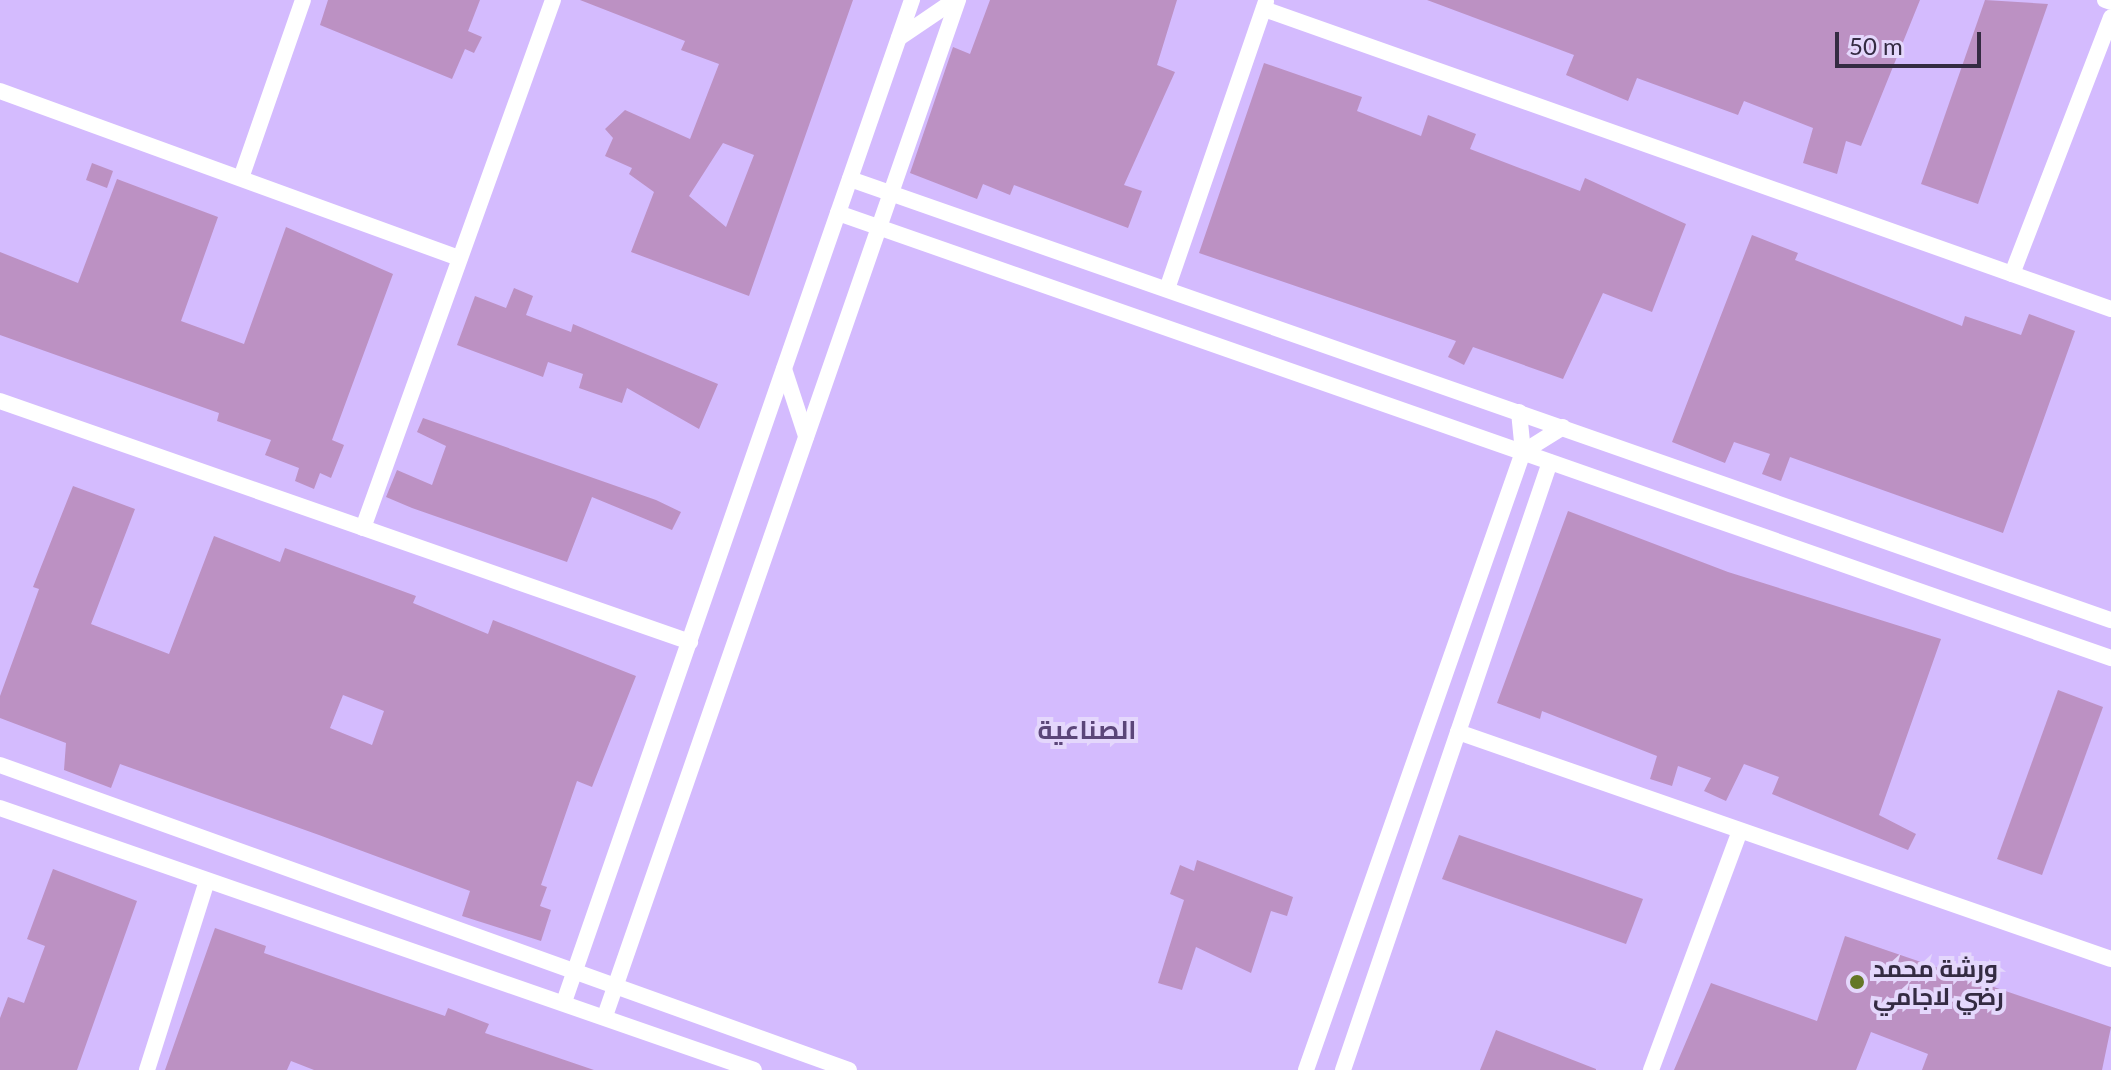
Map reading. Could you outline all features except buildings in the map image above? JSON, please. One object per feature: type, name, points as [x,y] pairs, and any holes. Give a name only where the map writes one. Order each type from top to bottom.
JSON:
[{"type":"street","points":[[241,178],[303,0]]},
{"type":"street","points":[[363,528],[553,0]]},
{"type":"street","points":[[564,1002],[912,0]]},
{"type":"street","points":[[899,38],[957,0]]},
{"type":"street","points":[[605,1016],[957,0]]},
{"type":"street","points":[[2105,0],[2111,2]]},
{"type":"street","points":[[1167,289],[1265,5],[2111,309]]},
{"type":"street","points":[[2012,274],[2111,17]]},
{"type":"street","points":[[0,91],[460,258]]},
{"type":"street","points":[[850,179],[2111,620]]},
{"type":"street","points":[[838,213],[2111,658]]},
{"type":"street","points":[[784,369],[806,436]]},
{"type":"street","points":[[0,401],[690,642]]},
{"type":"street","points":[[1306,1070],[1523,452],[1519,412]]},
{"type":"street","points":[[1523,452],[1563,427]]},
{"type":"street","points":[[1343,1070],[1550,462]]},
{"type":"street","points":[[1458,732],[1739,833],[2111,959]]},
{"type":"street","points":[[0,765],[849,1070]]},
{"type":"street","points":[[0,808],[754,1070]]},
{"type":"street","points":[[1651,1070],[1739,833]]},
{"type":"street","points":[[147,1070],[207,881]]},
{"type":"shaded area","points":[[0,0],[2111,0],[2111,1070],[0,1070]]},
{"type":"place","name":"ورشة محمد رضي لاجامي","points":[[1857,982]]},
{"type":"district","name":"الصناعية","points":[[1087,730]]}]
